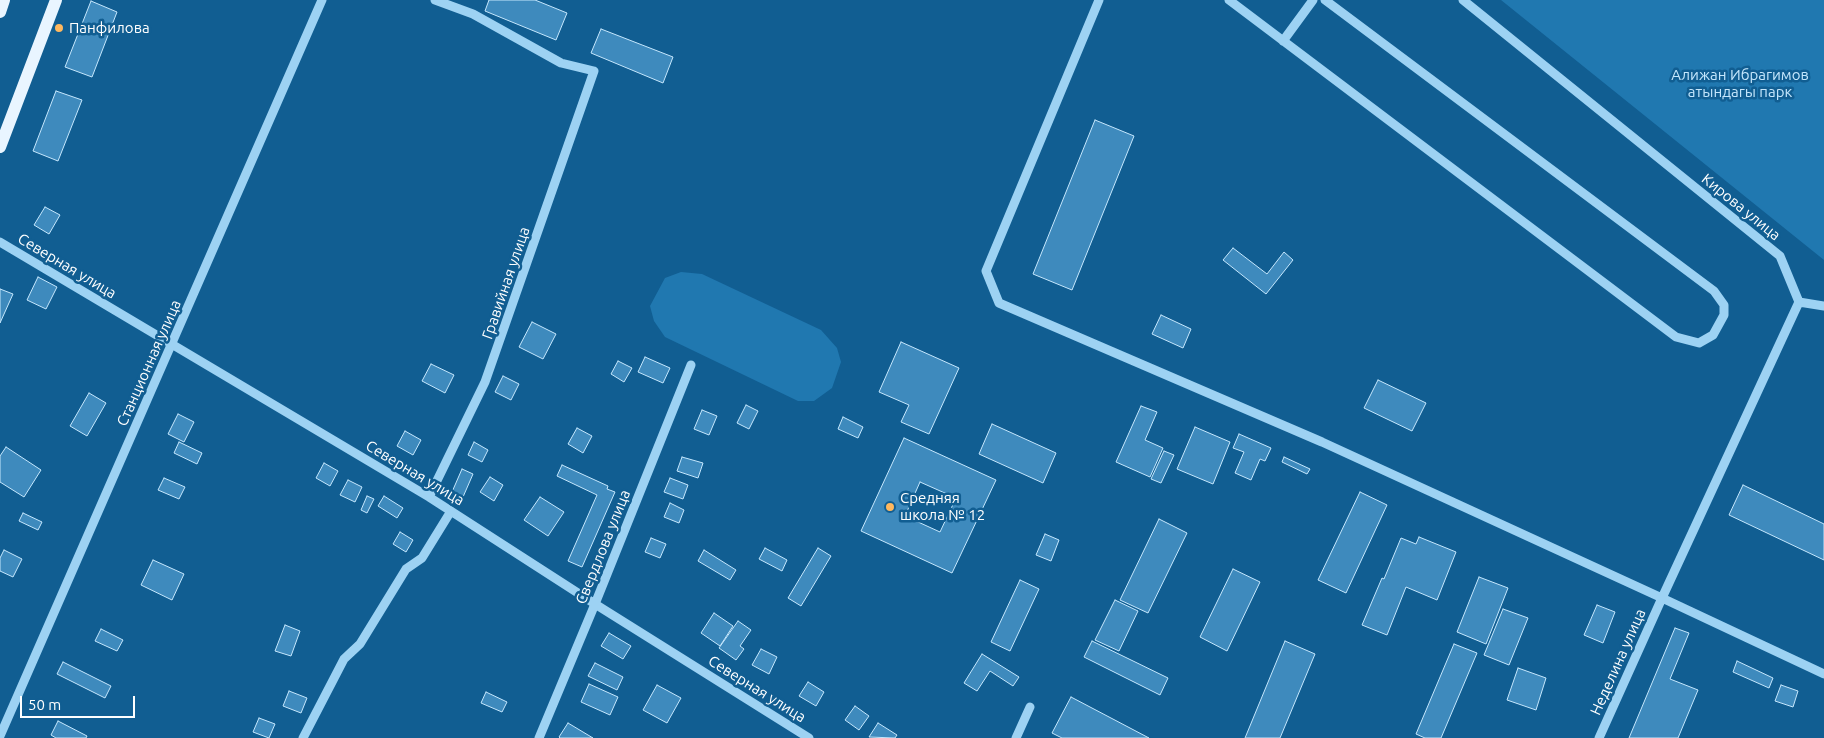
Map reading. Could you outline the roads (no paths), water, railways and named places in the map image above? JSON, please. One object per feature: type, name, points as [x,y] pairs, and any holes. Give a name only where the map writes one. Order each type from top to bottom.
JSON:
[{"type":"main road","points":[[0,12],[4,0]]},
{"type":"main road","points":[[0,147],[56,0]]},
{"type":"street","name":"Станционная улица","points":[[0,736],[322,0]]},
{"type":"street","name":"Гравийная улица","points":[[429,497],[485,382],[594,71],[561,63],[473,14],[435,0]]},
{"type":"street","points":[[1099,0],[986,271],[999,302],[1322,442],[1824,674]]},
{"type":"street","points":[[1229,0],[1676,337],[1699,343],[1713,335],[1724,315],[1724,305],[1714,291],[1325,0]]},
{"type":"street","points":[[1283,41],[1313,0]]},
{"type":"street","name":"Кирова улица","points":[[1463,0],[1780,256],[1799,302]]},
{"type":"street","name":"Северная улица","points":[[0,242],[429,497],[809,738]]},
{"type":"street","points":[[1662,598],[1799,302],[1824,306]]},
{"type":"street","name":"Свердлова улица","points":[[539,738],[691,365]]},
{"type":"street","points":[[303,738],[344,659],[360,644],[406,569],[422,558],[451,511]]},
{"type":"street","name":"Неделина улица","points":[[1599,738],[1662,598]]},
{"type":"street","points":[[1016,738],[1030,707]]},
{"type":"place","name":"Панфилова","points":[[59,28]]},
{"type":"place","name":"Средняя школа № 12","points":[[890,507]]},
{"type":"park label","name":"Алижан Ибрагимов атындагы парк","points":[[1740,84]]}]
